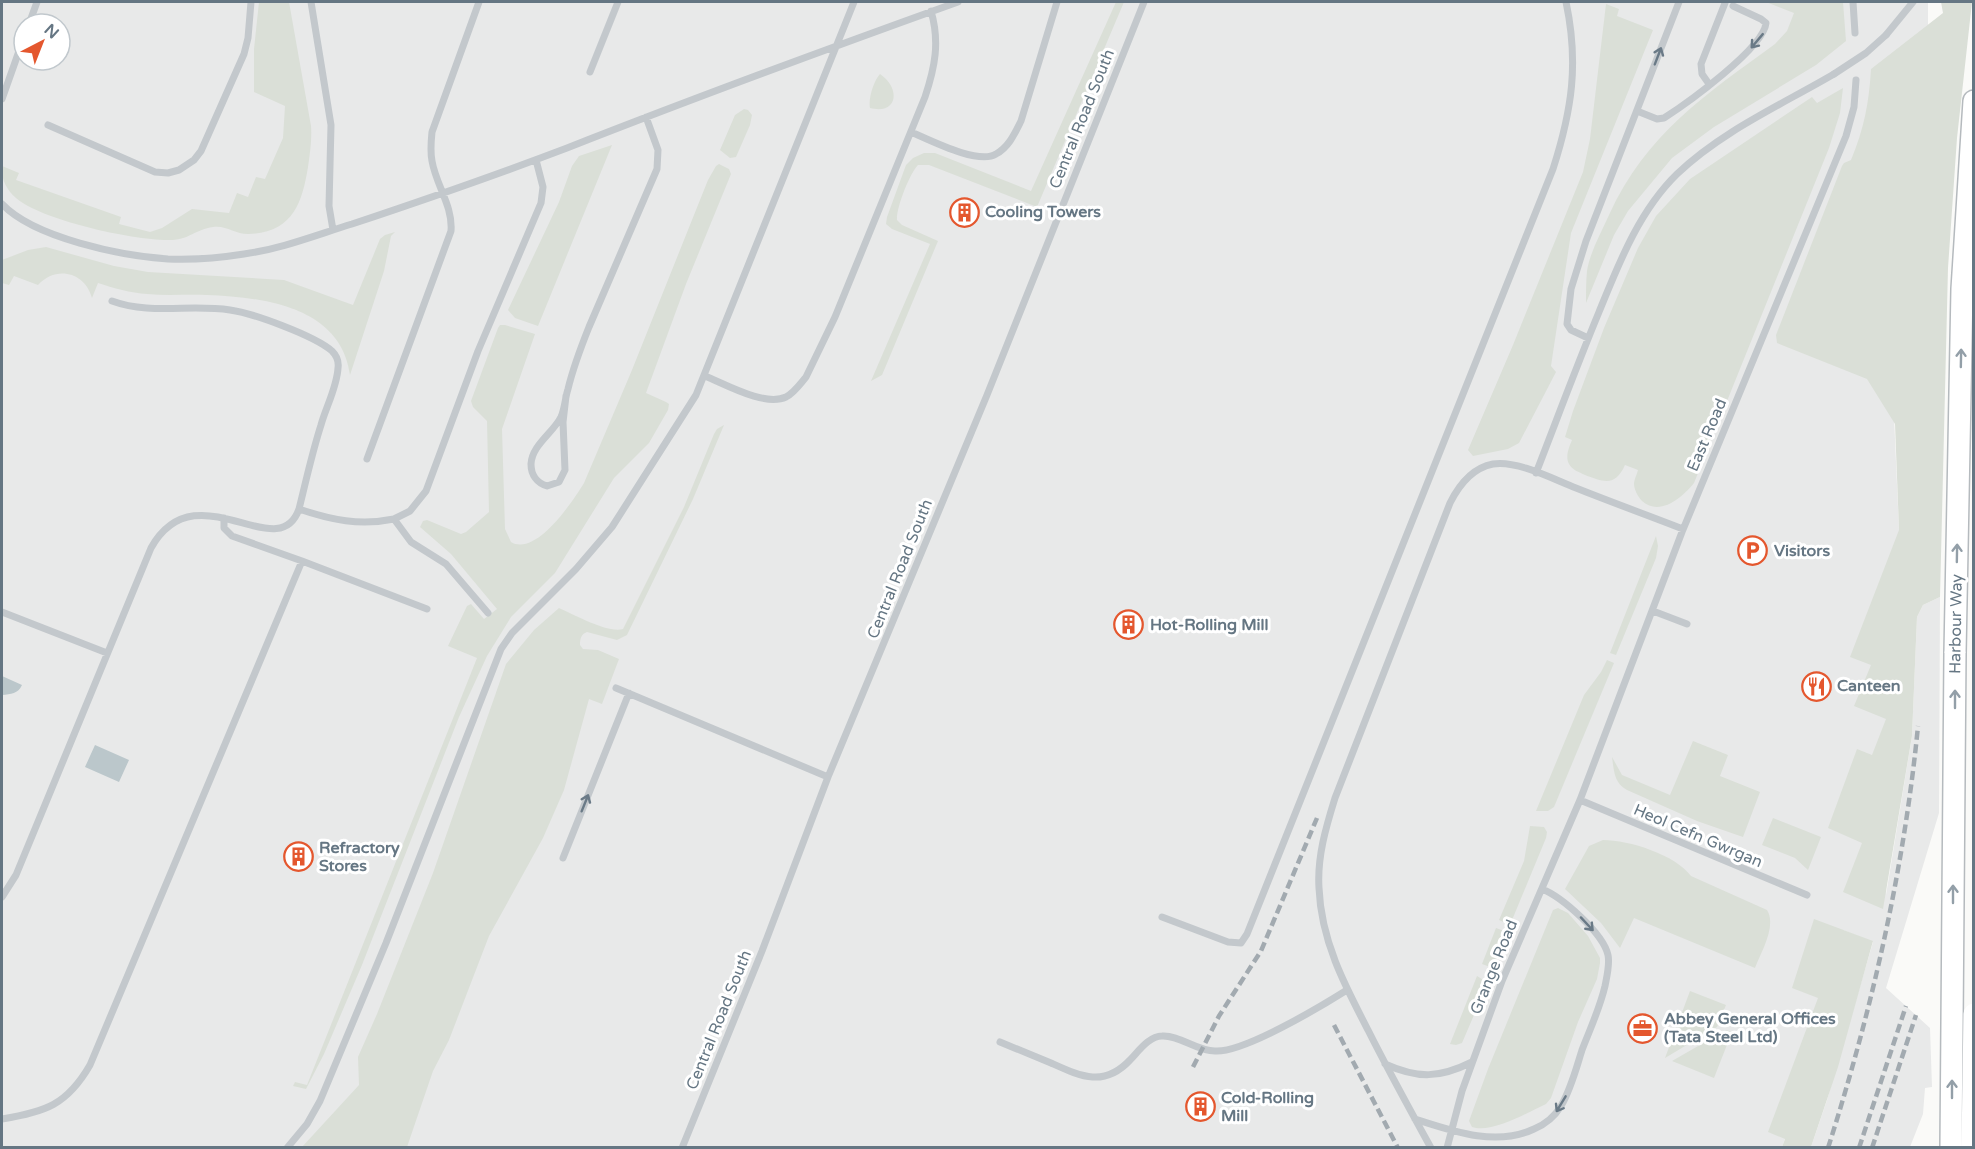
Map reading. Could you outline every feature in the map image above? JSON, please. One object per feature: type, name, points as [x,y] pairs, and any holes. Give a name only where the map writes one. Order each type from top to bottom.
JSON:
[{"type":"main road","name":"Harbour Way","points":[[1962,1140],[1955,653],[1962,289],[1974,101]]},
{"type":"main road","points":[[1962,1140],[1974,1014]]},
{"type":"lane","points":[[48,125],[144,169],[163,173],[184,167],[194,160],[201,150],[244,54],[248,38],[251,2]]},
{"type":"lane","points":[[312,2],[331,124],[329,206],[333,230]]},
{"type":"lane","points":[[367,459],[451,231],[451,214],[432,163],[430,150],[432,132],[479,2]]},
{"type":"lane","points":[[590,72],[618,2]]},
{"type":"lane","points":[[287,1148],[307,1124],[320,1101],[501,649],[512,633],[576,569],[612,527],[690,406],[705,375],[854,2]]},
{"type":"lane","points":[[2,204],[9,212],[26,223],[62,237],[105,249],[168,259],[255,253],[443,194],[958,2]]},
{"type":"lane","points":[[911,132],[976,157],[989,157],[1003,149],[1021,120],[1057,2]]},
{"type":"lane","name":"Central Road South","points":[[682,1148],[762,951],[828,777],[987,395],[1144,2]]},
{"type":"lane","points":[[1162,916],[1228,942],[1240,943],[1246,934],[1553,169],[1569,112],[1574,73],[1573,41],[1566,2]]},
{"type":"lane","points":[[1588,338],[1571,330],[1567,324],[1571,289],[1586,240],[1679,2]]},
{"type":"lane","points":[[1853,2],[1855,33]]},
{"type":"lane","points":[[1536,473],[1588,338],[1626,250],[1644,216],[1666,186],[1684,168],[1715,145],[1834,74],[1872,48],[1886,35],[1913,2]]},
{"type":"lane","points":[[1637,111],[1660,119],[1709,84],[1735,64],[1766,30],[1764,21],[1729,3],[1701,64],[1702,74],[1709,84]]},
{"type":"lane","points":[[705,375],[757,397],[771,400],[786,397],[800,386],[835,317],[911,132],[934,69],[936,34],[931,11]]},
{"type":"lane","points":[[2,99],[12,71]]},
{"type":"lane","name":"East Road","points":[[1580,800],[1683,529],[1846,136],[1854,107],[1856,80]]},
{"type":"lane","points":[[566,396],[563,422],[565,470],[559,482],[547,486],[539,482],[533,474],[532,458],[558,421],[566,396],[589,327],[657,169],[658,150],[646,117]]},
{"type":"lane","points":[[299,510],[345,522],[372,523],[394,519],[410,511],[426,491],[478,351],[541,203],[543,187],[536,160]]},
{"type":"lane","points":[[2,897],[16,875],[151,548],[165,528],[176,520],[189,516],[206,514],[244,525],[274,529],[292,521],[299,510],[319,429],[338,372],[338,362],[333,352],[300,334],[241,312],[208,308],[141,309],[112,301]]},
{"type":"lane","points":[[1431,1148],[1347,990],[1325,931],[1319,887],[1322,848],[1335,798],[1455,492],[1483,467],[1502,463],[1536,473],[1683,529]]},
{"type":"lane","points":[[224,518],[224,528],[232,536],[427,609]]},
{"type":"lane","points":[[394,519],[411,542],[446,564],[488,613]]},
{"type":"lane","points":[[2,1119],[35,1112],[59,1102],[74,1090],[90,1065],[302,561]]},
{"type":"lane","points":[[1653,611],[1687,624]]},
{"type":"lane","points":[[2,612],[107,653]]},
{"type":"lane","points":[[616,688],[828,777]]},
{"type":"lane","points":[[563,858],[629,693]]},
{"type":"lane","name":"Grange Road","points":[[1447,1148],[1450,1130],[1472,1062],[1502,981],[1580,800]]},
{"type":"lane","name":"Heol Cefn Gwrgan","points":[[1580,800],[1807,895]]},
{"type":"lane","points":[[1415,1119],[1470,1135],[1492,1137],[1525,1133],[1546,1123],[1555,1115],[1567,1095],[1605,987],[1609,964],[1608,955],[1597,935],[1566,903],[1556,895],[1542,889]]},
{"type":"lane","points":[[1000,1042],[1081,1076],[1102,1077],[1122,1068],[1148,1042],[1160,1035],[1206,1050],[1224,1051],[1243,1046],[1347,990]]},
{"type":"lane","points":[[1385,1064],[1408,1073],[1426,1076],[1448,1072],[1472,1062]]},
{"type":"lane","points":[[1945,1148],[1962,1140],[1974,1122]]},
{"type":"shaded area","points":[[2,2],[1928,2],[1928,65],[1886,235],[1899,530],[1886,895],[1912,736],[1917,617],[1923,605],[1940,597],[1939,813],[1886,988],[1930,1028],[1932,1087],[1925,1088],[1923,1114],[1910,1147],[1811,1147],[1873,942],[1843,930],[1795,1111],[1782,1147],[2,1148]]},
{"type":"shaded area","points":[[259,2],[289,2],[311,126],[306,180],[298,204],[285,222],[263,232],[248,234],[213,227],[177,240],[135,237],[89,228],[46,214],[28,206],[9,191],[3,179],[2,166],[19,173],[16,180],[121,217],[119,224],[150,232],[162,228],[192,209],[229,213],[237,193],[248,197],[256,177],[265,179],[283,138],[285,106],[254,92],[254,49]]},
{"type":"shaded area","points":[[1116,2],[1124,2],[1037,207],[929,165],[918,165],[915,169],[901,199],[897,220],[902,225],[938,241],[882,375],[871,381],[930,244],[892,229],[886,224],[906,165],[913,158],[924,153],[935,153],[1031,191]]},
{"type":"shaded area","points":[[1766,2],[1843,2],[1846,41],[1816,65],[1714,127],[1672,158],[1628,211],[1614,235],[1586,303],[1587,271],[1593,250],[1624,186],[1641,161],[1659,139],[1701,99],[1775,44],[1787,31],[1794,13]]},
{"type":"shaded area","points":[[1941,2],[1972,2],[1957,138],[1948,268],[1940,597],[1923,605],[1917,617],[1912,736],[1883,909],[1843,892],[1862,843],[1828,828],[1857,749],[1872,755],[1886,719],[1854,706],[1871,665],[1850,657],[1899,530],[1895,424],[1867,379],[1777,343],[1776,335],[1842,166],[1851,160],[1856,149],[1865,116],[1871,69],[1943,13]]},
{"type":"shaded area","points":[[1606,4],[1619,9],[1617,16],[1653,30],[1571,233],[1551,366],[1556,372],[1519,443],[1508,449],[1473,456],[1468,450],[1583,172],[1590,139]]},
{"type":"shaded area","points":[[880,74],[891,86],[893,99],[886,108],[870,108],[872,90]]},
{"type":"shaded area","points":[[1843,88],[1840,113],[1829,148],[1694,483],[1671,503],[1656,507],[1642,501],[1636,493],[1634,484],[1638,470],[1625,465],[1613,480],[1603,481],[1574,469],[1567,458],[1572,440],[1565,437],[1573,411],[1604,328],[1638,248],[1656,216],[1690,179],[1812,97],[1817,103]]},
{"type":"shaded area","points":[[744,109],[752,115],[750,125],[736,157],[730,158],[720,150],[735,115]]},
{"type":"shaded area","points":[[612,145],[538,326],[515,318],[508,310],[559,202],[572,166],[579,156]]},
{"type":"shaded area","points":[[719,164],[729,169],[731,174],[686,284],[646,393],[669,404],[668,410],[649,443],[614,478],[555,573],[511,617],[487,656],[459,717],[362,965],[324,1054],[306,1089],[293,1086],[295,1082],[307,1085],[477,658],[448,646],[467,606],[471,604],[484,619],[497,609],[451,554],[420,527],[423,521],[427,520],[461,534],[489,512],[487,421],[473,407],[471,401],[498,328],[500,325],[505,325],[535,334],[502,429],[505,529],[511,542],[521,545],[531,542],[553,525],[584,483],[708,180]]},
{"type":"shaded area","points":[[395,232],[391,236],[384,271],[350,375],[344,352],[332,334],[316,320],[275,303],[229,296],[141,293],[98,283],[92,298],[83,282],[77,277],[61,273],[45,279],[38,285],[14,276],[9,285],[2,283],[2,260],[28,250],[46,247],[114,266],[148,272],[284,280],[353,305],[380,239]]},
{"type":"shaded area","points":[[724,425],[693,499],[627,635],[617,640],[587,632],[581,637],[580,645],[583,649],[598,650],[619,659],[602,704],[589,699],[564,790],[543,838],[489,936],[449,1040],[433,1071],[407,1147],[302,1147],[359,1085],[358,1057],[433,873],[506,664],[534,630],[559,608],[609,629],[623,629],[684,507],[714,434]]},
{"type":"shaded area","points":[[1656,536],[1658,546],[1656,558],[1616,655],[1610,653]]},
{"type":"shaded area","points":[[1607,660],[1614,663],[1554,807],[1548,811],[1536,811],[1584,695]]},
{"type":"shaded area","points":[[2,676],[22,685],[16,692],[2,695]]},
{"type":"shaded area","points":[[1693,741],[1728,755],[1720,776],[1760,792],[1743,837],[1697,821],[1627,790],[1619,784],[1614,772],[1612,757],[1622,775],[1670,795]]},
{"type":"shaded area","points":[[95,745],[129,760],[119,782],[85,767]]},
{"type":"shaded area","points":[[1773,818],[1821,837],[1808,870],[1795,858],[1762,845]]},
{"type":"shaded area","points":[[1530,826],[1544,827],[1547,832],[1546,838],[1510,925],[1499,920],[1524,861]]},
{"type":"shaded area","points":[[1603,840],[1638,846],[1663,855],[1684,868],[1691,876],[1767,910],[1770,916],[1769,931],[1755,968],[1634,918],[1620,948],[1601,923],[1565,889],[1589,846]]},
{"type":"shaded area","points":[[1558,908],[1568,913],[1588,936],[1600,958],[1600,963],[1597,979],[1578,1022],[1551,1098],[1546,1104],[1510,1121],[1489,1127],[1472,1127],[1469,1121],[1488,1069],[1553,910]]},
{"type":"shaded area","points":[[1814,919],[1873,941],[1838,1067],[1811,1147],[1782,1147],[1785,1139],[1768,1132],[1818,998],[1792,988]]},
{"type":"shaded area","points":[[1496,928],[1507,932],[1493,968],[1482,964]]},
{"type":"shaded area","points":[[1477,976],[1485,981],[1486,987],[1462,1043],[1450,1044]]},
{"type":"shaded area","points":[[1690,991],[1726,1005],[1717,1027],[1665,1058]]},
{"type":"shaded area","points":[[1726,1030],[1732,1032],[1714,1078],[1672,1061]]},
{"type":"railway","points":[[1828,1148],[1859,1044],[1884,939],[1904,833],[1918,726]]},
{"type":"railway","points":[[1193,1067],[1219,1016],[1261,951],[1317,818]]},
{"type":"railway","points":[[1859,1148],[1906,1006]]},
{"type":"railway","points":[[1872,1148],[1916,1015]]},
{"type":"railway","points":[[1334,1025],[1398,1148]]},
{"type":"place","name":"Cooling Towers","points":[[964,212]]},
{"type":"place","name":"Visitors","points":[[1753,551]]},
{"type":"place","name":"Hot-Rolling Mill","points":[[1129,625]]},
{"type":"place","name":"Canteen","points":[[1816,686]]},
{"type":"place","name":"Refractory Stores","points":[[298,857]]},
{"type":"place","name":"Abbey General Offices (Tata Steel Ltd)","points":[[1643,1028]]},
{"type":"place","name":"Cold-Rolling Mill","points":[[1200,1107]]}]
